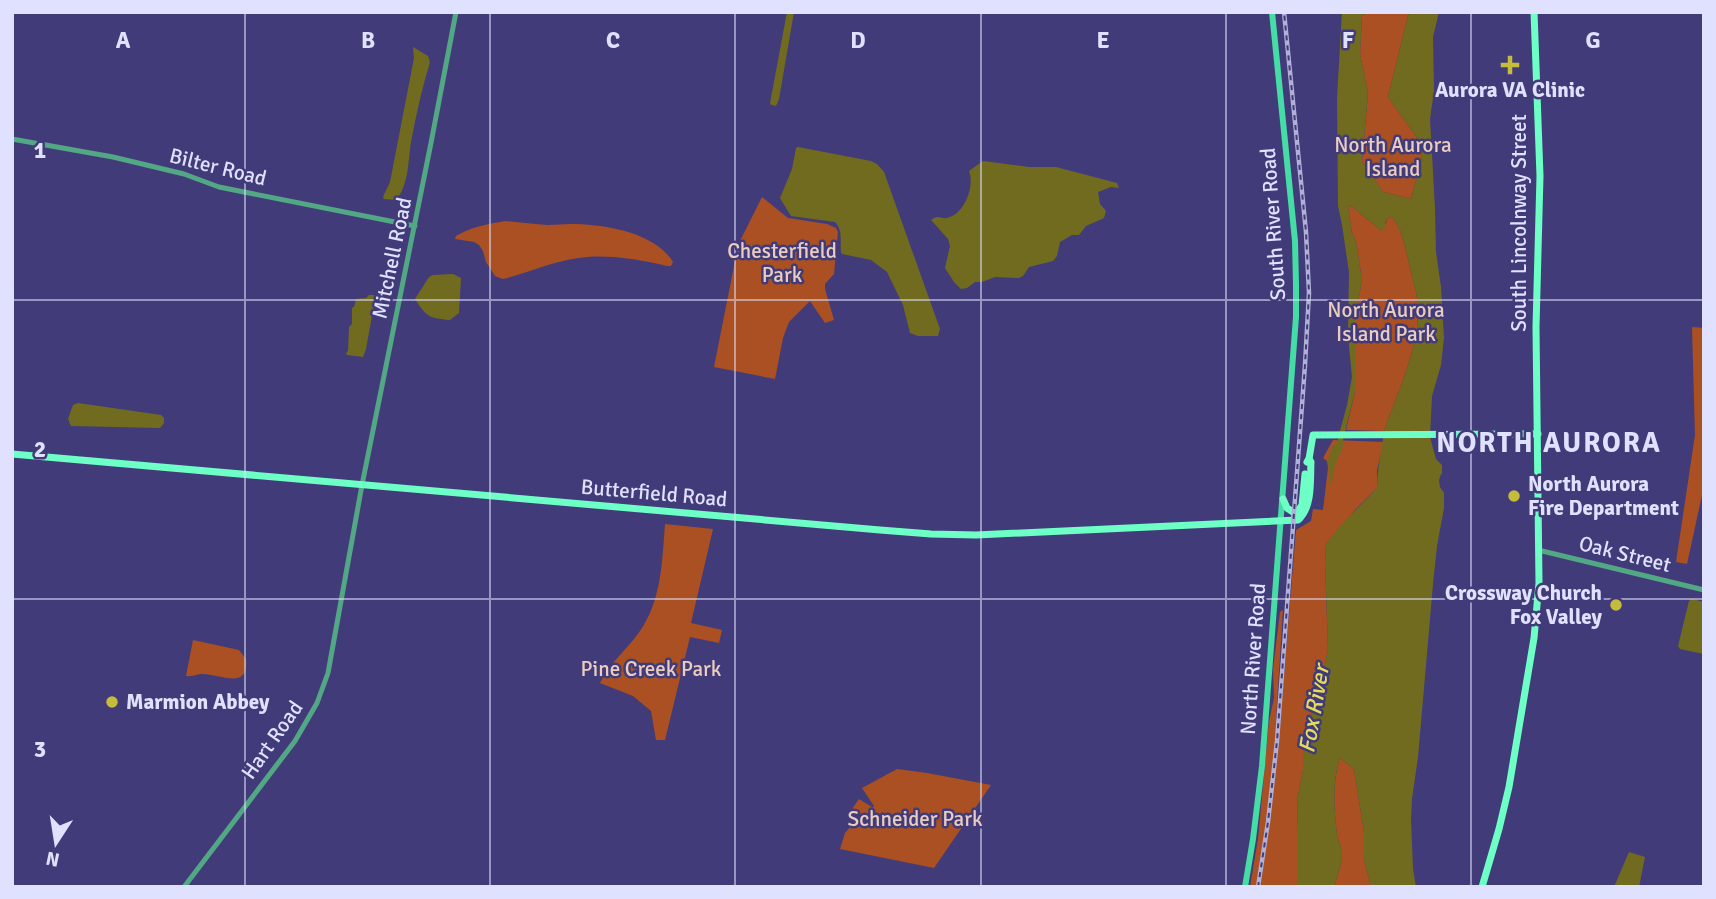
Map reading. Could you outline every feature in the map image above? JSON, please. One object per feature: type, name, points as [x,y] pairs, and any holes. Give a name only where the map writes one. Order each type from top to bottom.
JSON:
[{"type":"main road","name":"South River Road","points":[[1272,12],[1296,260],[1296,317],[1287,434]]},
{"type":"main road","name":"South Lincolnway Street","points":[[1482,887],[1504,810],[1530,663],[1536,611],[1536,327],[1540,176],[1534,12]]},
{"type":"main road","name":"North River Road","points":[[1245,887],[1262,766],[1287,434]]},
{"type":"main road","points":[[1294,520],[1302,505],[1313,435],[1538,434]]},
{"type":"main road","name":"Butterfield Road","points":[[12,454],[931,534],[976,535],[1294,520]]},
{"type":"main road","points":[[1294,520],[1302,518],[1307,508],[1311,462],[1309,459]]},
{"type":"main road","points":[[1283,499],[1287,508],[1293,512],[1298,511]]},
{"type":"street","name":"Mitchell Road","points":[[357,509],[456,12]]},
{"type":"street","name":"Bilter Road","points":[[12,139],[98,154],[184,174],[219,187],[415,226]]},
{"type":"street","name":"Hart Road","points":[[184,887],[295,741],[317,702],[328,673],[357,509]]},
{"type":"street","name":"Oak Street","points":[[1538,550],[1704,590]]},
{"type":"green space","name":"North Aurora Island","points":[[1368,12],[1409,12],[1388,97],[1416,136],[1422,158],[1411,199],[1383,192],[1362,161],[1368,93],[1360,54],[1362,16]]},
{"type":"green space","name":"Chesterfield Park","points":[[762,197],[788,218],[827,224],[838,232],[834,274],[825,284],[834,320],[825,323],[810,301],[789,322],[775,379],[714,367],[737,251]]},
{"type":"green space","name":"North Aurora Island Park","points":[[1350,205],[1382,231],[1388,218],[1392,217],[1404,241],[1417,299],[1417,324],[1411,355],[1384,431],[1346,430],[1355,391],[1355,318],[1362,280],[1352,233],[1348,207]]},
{"type":"green space","points":[[505,221],[612,228],[654,243],[673,262],[671,266],[667,266],[627,258],[576,258],[503,279],[495,276],[479,245],[455,239],[474,228]]},
{"type":"green space","points":[[1692,327],[1704,328],[1704,486],[1687,564],[1676,562],[1695,435]]},
{"type":"green space","points":[[1333,440],[1384,442],[1377,470],[1377,488],[1326,544],[1328,649],[1319,694],[1303,737],[1303,770],[1298,796],[1297,887],[1250,887],[1274,698],[1273,669],[1280,612],[1283,610],[1276,719],[1280,723],[1296,530],[1311,521],[1313,509],[1323,510],[1328,468],[1327,461],[1323,458]]},
{"type":"green space","name":"Pine Creek Park","points":[[665,524],[713,529],[691,623],[722,630],[719,643],[690,637],[665,740],[656,740],[651,711],[633,696],[600,683],[640,631],[653,606],[660,579]]},
{"type":"green space","points":[[193,640],[239,650],[246,659],[243,675],[238,678],[203,674],[186,676]]},
{"type":"green space","points":[[1340,758],[1354,769],[1364,832],[1364,859],[1371,887],[1335,887],[1342,855],[1335,805]]},
{"type":"green space","name":"Schneider Park","points":[[897,769],[991,785],[934,868],[840,849],[845,833],[860,816],[863,817],[852,809],[859,799],[872,807],[871,809],[874,806],[862,788]]},
{"type":"water","points":[[787,12],[794,12],[776,106],[770,104]]},
{"type":"water","name":"Fox River","points":[[1342,12],[1368,12],[1362,16],[1360,54],[1368,93],[1362,161],[1383,192],[1411,199],[1422,158],[1416,136],[1388,97],[1409,12],[1439,12],[1433,37],[1434,91],[1430,119],[1436,252],[1444,338],[1441,365],[1432,396],[1430,437],[1436,459],[1442,465],[1439,480],[1444,493],[1444,508],[1437,546],[1412,799],[1413,869],[1416,887],[1371,887],[1364,859],[1364,832],[1354,769],[1340,758],[1335,805],[1342,855],[1335,887],[1297,887],[1298,796],[1303,770],[1303,737],[1319,694],[1328,649],[1326,544],[1377,488],[1384,431],[1415,339],[1418,310],[1404,241],[1396,223],[1392,217],[1388,218],[1382,231],[1350,205],[1348,207],[1352,233],[1362,280],[1355,318],[1355,391],[1343,447],[1330,486],[1328,461],[1332,447],[1337,443],[1352,377],[1348,336],[1349,272],[1338,206],[1337,98]]},
{"type":"water","points":[[413,47],[428,56],[430,62],[403,187],[396,200],[384,199],[390,182],[414,58]]},
{"type":"water","points":[[798,147],[871,161],[884,172],[940,329],[938,336],[918,336],[910,333],[903,305],[887,272],[871,260],[842,254],[840,232],[835,222],[791,216],[780,198]]},
{"type":"water","points":[[983,161],[1029,167],[1056,167],[1117,183],[1119,188],[1111,187],[1098,192],[1100,204],[1106,211],[1104,218],[1086,226],[1079,235],[1072,235],[1060,242],[1053,261],[1029,267],[1019,278],[995,277],[961,289],[945,268],[950,246],[948,239],[931,220],[937,217],[947,218],[959,211],[971,184],[969,171]]},
{"type":"water","points":[[453,274],[461,278],[459,313],[450,320],[429,316],[415,299],[429,277]]},
{"type":"water","points":[[374,295],[375,299],[366,349],[363,357],[347,355],[352,308],[356,299]]},
{"type":"water","points":[[78,403],[161,415],[164,423],[160,428],[71,426],[68,419],[73,405]]},
{"type":"water","points":[[1692,599],[1704,602],[1704,654],[1680,649],[1678,646],[1689,601]]},
{"type":"water","points":[[1629,852],[1645,857],[1639,887],[1614,887]]},
{"type":"railway","points":[[1258,887],[1277,741],[1309,293],[1306,232],[1284,12]]},
{"type":"place","name":"Aurora VA Clinic","points":[[1510,65]]},
{"type":"place","name":"North Aurora Fire Department","points":[[1514,496]]},
{"type":"place","name":"Crossway Church Fox Valley","points":[[1616,605]]},
{"type":"place","name":"Marmion Abbey","points":[[112,702]]},
{"type":"district","name":"NORTH AURORA","points":[[1549,443]]}]
